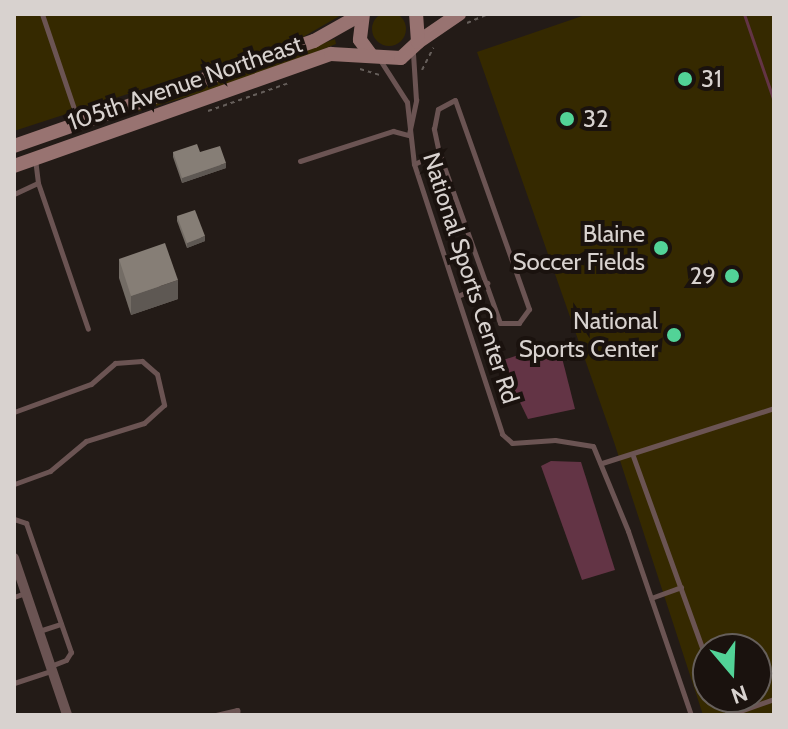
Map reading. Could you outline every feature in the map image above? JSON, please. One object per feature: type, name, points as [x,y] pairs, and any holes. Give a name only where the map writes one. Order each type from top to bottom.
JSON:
[{"type":"street","name":"105th Avenue Northeast","points":[[14,146],[314,41],[362,14]]},
{"type":"street","name":"105th Avenue Northeast","points":[[362,14],[358,31],[375,57]]},
{"type":"street","points":[[416,14],[416,45]]},
{"type":"street","name":"105th Avenue Northeast","points":[[14,166],[331,54],[394,60],[461,20]]},
{"type":"street","points":[[14,558],[16,572],[67,715]]},
{"type":"lane","points":[[42,14],[79,123]]},
{"type":"lane","points":[[300,161],[393,131],[408,135],[416,100],[416,45]]},
{"type":"lane","name":"National Sports Center Rd","points":[[375,57],[407,102],[408,135],[414,164],[460,295],[502,434],[512,443],[555,440],[593,446],[602,463]]},
{"type":"lane","points":[[455,100],[528,317],[508,326],[500,323],[439,153],[434,129],[438,109],[455,100]]},
{"type":"lane","points":[[414,164],[439,153]]},
{"type":"lane","points":[[35,159],[38,183],[88,329]]},
{"type":"lane","points":[[14,194],[38,183]]},
{"type":"lane","points":[[460,295],[487,283]]},
{"type":"lane","points":[[14,412],[91,384],[115,363],[142,361],[157,374],[164,405],[144,423],[86,441],[50,471],[14,484]]},
{"type":"lane","points":[[691,715],[602,463],[633,456],[774,408]]},
{"type":"lane","points":[[633,456],[697,633]]},
{"type":"lane","points":[[14,519],[26,523],[71,652],[66,660],[51,669],[14,683]]},
{"type":"lane","points":[[651,598],[681,587]]},
{"type":"lane","points":[[14,597],[26,593]]},
{"type":"lane","points":[[39,632],[61,624]]},
{"type":"lane","points":[[729,715],[774,699]]},
{"type":"lane","points":[[216,715],[237,710],[238,715]]},
{"type":"path","points":[[461,20],[488,14]]},
{"type":"path","points":[[421,75],[435,45]]},
{"type":"path","points":[[354,68],[381,76],[390,85]]},
{"type":"path","points":[[202,113],[294,81]]},
{"type":"shaded area","points":[[389,12],[401,17],[406,29],[401,41],[389,46],[377,41],[372,29],[377,17]]},
{"type":"shaded area","points":[[14,14],[343,14],[303,37],[14,131]]},
{"type":"shaded area","name":"National Sports Center","points":[[588,14],[774,14],[774,715],[703,715],[772,713],[772,633],[692,633],[692,681],[614,442],[477,52]]},
{"type":"shaded area","points":[[335,39],[336,44],[253,77],[119,117]]},
{"type":"shaded area","points":[[558,342],[575,409],[528,419],[500,361]]},
{"type":"shaded area","points":[[551,461],[581,462],[615,570],[582,580],[541,466]]},
{"type":"building","points":[[197,144],[200,152],[220,146],[226,163],[182,178],[173,152]]},
{"type":"building","points":[[195,210],[205,236],[187,243],[177,216]]},
{"type":"building","points":[[165,243],[178,280],[131,296],[119,259]]},
{"type":"waterway","points":[[744,14],[774,101]]},
{"type":"place","name":"31","points":[[685,79]]},
{"type":"place","name":"32","points":[[567,119]]},
{"type":"place","name":"Blaine Soccer Fields","points":[[661,248]]},
{"type":"place","name":"29","points":[[732,276]]},
{"type":"place","name":"National Sports Center","points":[[674,335]]}]
